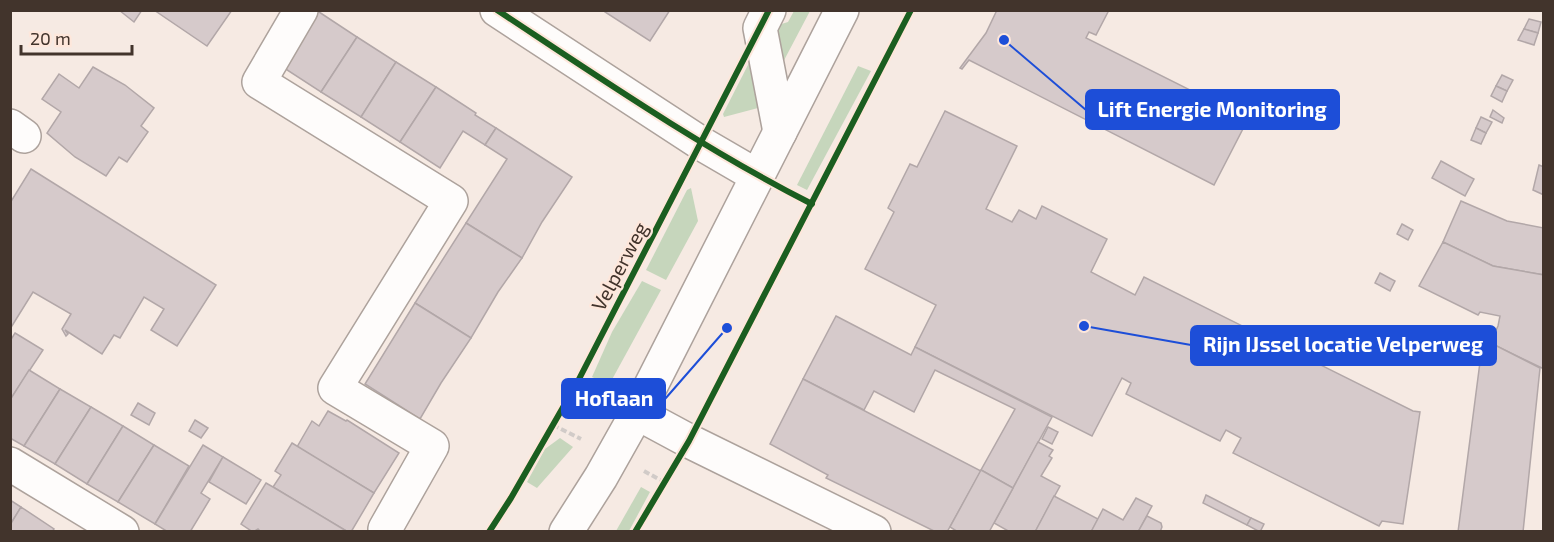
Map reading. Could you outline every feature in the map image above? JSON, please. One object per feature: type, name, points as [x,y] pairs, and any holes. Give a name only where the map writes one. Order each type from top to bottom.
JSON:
[{"type":"street","points":[[301,10],[259,82],[451,201],[335,388],[432,446],[385,529]]},
{"type":"street","points":[[497,10],[702,144],[757,176]]},
{"type":"street","points":[[769,10],[760,28],[780,132]]},
{"type":"street","points":[[566,531],[601,477],[637,413],[842,10]]},
{"type":"street","points":[[637,413],[689,441],[874,531]]},
{"type":"street","points":[[10,464],[122,531]]},
{"type":"path","points":[[548,434],[558,417]]},
{"type":"path","points":[[658,492],[689,441]]},
{"type":"green space","points":[[794,11],[810,11],[781,66],[775,26],[788,22]]},
{"type":"green space","points":[[751,59],[765,95],[758,108],[724,117],[723,114]]},
{"type":"green space","points":[[858,66],[871,71],[807,190],[797,185]]},
{"type":"green space","points":[[691,188],[698,221],[666,280],[646,270],[687,190]]},
{"type":"green space","points":[[642,281],[661,290],[609,385],[592,377],[612,332]]},
{"type":"green space","points":[[560,438],[573,447],[537,488],[527,482],[545,449]]},
{"type":"green space","points":[[641,487],[650,492],[629,531],[616,531]]},
{"type":"building","points":[[119,10],[142,10],[134,22]]},
{"type":"building","points":[[154,10],[232,10],[207,46]]},
{"type":"building","points":[[316,10],[357,37],[321,92],[281,66]]},
{"type":"building","points":[[606,10],[670,10],[650,41],[605,12]]},
{"type":"building","points":[[997,10],[1109,10],[1096,35],[1089,32],[1086,38],[1248,119],[1214,185],[969,60],[962,69],[960,68],[986,33]]},
{"type":"building","points":[[1529,19],[1541,22],[1538,33],[1524,29]]},
{"type":"building","points":[[1524,29],[1538,33],[1534,45],[1518,40]]},
{"type":"building","points":[[357,37],[396,62],[361,117],[321,92]]},
{"type":"building","points":[[396,62],[436,87],[400,142],[361,117]]},
{"type":"building","points":[[93,67],[125,85],[154,108],[141,126],[148,132],[127,162],[119,157],[106,176],[75,157],[47,133],[61,112],[42,99],[59,74],[79,88]]},
{"type":"building","points":[[1502,75],[1513,80],[1507,91],[1496,86]]},
{"type":"building","points":[[1496,86],[1507,91],[1502,102],[1491,96]]},
{"type":"building","points":[[436,87],[496,128],[485,145],[463,131],[440,168],[400,142]]},
{"type":"building","points":[[1493,110],[1504,118],[1502,123],[1490,117]]},
{"type":"building","points":[[945,111],[1017,146],[986,209],[1012,222],[1019,210],[1036,219],[1042,206],[1107,239],[1091,272],[1135,295],[1144,277],[1413,411],[1420,412],[1403,524],[1382,521],[1379,526],[1233,453],[1241,438],[1226,430],[1220,441],[1126,394],[1131,383],[1122,378],[1092,436],[915,347],[936,305],[865,269],[894,212],[888,208],[910,164],[917,167]]},
{"type":"building","points":[[1481,117],[1492,122],[1486,133],[1476,128]]},
{"type":"building","points":[[496,128],[572,177],[542,222],[522,258],[466,223],[507,159],[485,145]]},
{"type":"building","points":[[1476,128],[1486,133],[1481,144],[1471,140]]},
{"type":"building","points":[[1441,161],[1474,179],[1465,196],[1432,178]]},
{"type":"building","points":[[1539,165],[1544,167],[1544,195],[1533,190]]},
{"type":"building","points":[[31,169],[216,285],[177,346],[151,330],[164,309],[144,297],[120,338],[114,335],[102,354],[65,330],[68,334],[66,336],[62,329],[71,314],[33,292],[10,329],[10,203]]},
{"type":"building","points":[[1461,201],[1507,221],[1544,228],[1544,275],[1493,266],[1443,242]]},
{"type":"building","points":[[466,223],[522,258],[498,292],[471,338],[415,303]]},
{"type":"building","points":[[1402,224],[1413,230],[1408,240],[1397,234]]},
{"type":"building","points":[[1443,242],[1493,266],[1544,275],[1544,369],[1490,343],[1500,316],[1480,312],[1478,315],[1419,286]]},
{"type":"building","points":[[1380,273],[1395,281],[1390,291],[1375,283]]},
{"type":"building","points":[[415,303],[471,338],[420,419],[365,384]]},
{"type":"building","points":[[836,316],[911,355],[915,347],[1052,417],[1013,488],[981,470],[1015,409],[935,370],[914,412],[874,391],[864,410],[803,379]]},
{"type":"building","points":[[15,333],[43,350],[10,400],[10,341]]},
{"type":"building","points":[[1483,339],[1540,368],[1523,532],[1458,532]]},
{"type":"building","points":[[29,370],[60,389],[24,446],[10,438],[10,400]]},
{"type":"building","points":[[803,379],[981,471],[947,532],[936,532],[826,478],[828,475],[770,444]]},
{"type":"building","points":[[60,389],[91,407],[55,464],[24,446]]},
{"type":"building","points":[[138,403],[155,413],[149,425],[131,415]]},
{"type":"building","points":[[91,407],[123,426],[87,484],[55,464]]},
{"type":"building","points":[[328,411],[347,420],[399,453],[374,493],[297,447],[312,421],[319,426]]},
{"type":"building","points":[[195,420],[208,428],[201,438],[189,431]]},
{"type":"building","points":[[123,426],[154,445],[118,502],[87,484]]},
{"type":"building","points":[[1048,427],[1058,432],[1052,444],[1042,439]]},
{"type":"building","points":[[1038,442],[1053,450],[1049,456],[1052,458],[1041,476],[1060,486],[1035,532],[1010,532],[994,523]]},
{"type":"building","points":[[292,443],[374,493],[351,532],[273,487],[281,475],[275,471]]},
{"type":"building","points":[[154,445],[189,466],[155,524],[118,502]]},
{"type":"building","points":[[203,445],[223,457],[201,493],[210,499],[190,532],[168,532],[155,524]]},
{"type":"building","points":[[223,457],[261,480],[246,504],[209,482]]},
{"type":"building","points":[[981,470],[1013,488],[989,532],[958,532],[950,527]]},
{"type":"building","points":[[266,483],[348,532],[261,532],[258,529],[253,532],[241,524]]},
{"type":"building","points":[[1206,495],[1251,518],[1247,525],[1203,503]]},
{"type":"building","points":[[1054,496],[1098,519],[1091,532],[1035,532]]},
{"type":"building","points":[[1136,498],[1152,506],[1138,532],[1091,532],[1103,509],[1123,520]]},
{"type":"building","points":[[10,500],[21,507],[10,525]]},
{"type":"building","points":[[21,507],[54,529],[52,532],[10,532],[10,525]]},
{"type":"building","points":[[1147,516],[1161,523],[1160,532],[1138,532]]},
{"type":"building","points":[[1251,518],[1264,524],[1260,532],[1247,525]]},
{"type":"cycle path","points":[[497,10],[691,136],[812,204]]},
{"type":"cycle path","name":"Velperweg","points":[[489,532],[577,383],[769,10]]},
{"type":"cycle path","points":[[635,532],[689,441],[911,10]]},
{"type":"place","name":"Lift Energie Monitoring","points":[[1004,40]]},
{"type":"place","name":"Rijn IJssel locatie Velperweg","points":[[1084,326]]},
{"type":"place","name":"Hoflaan","points":[[727,328]]}]
